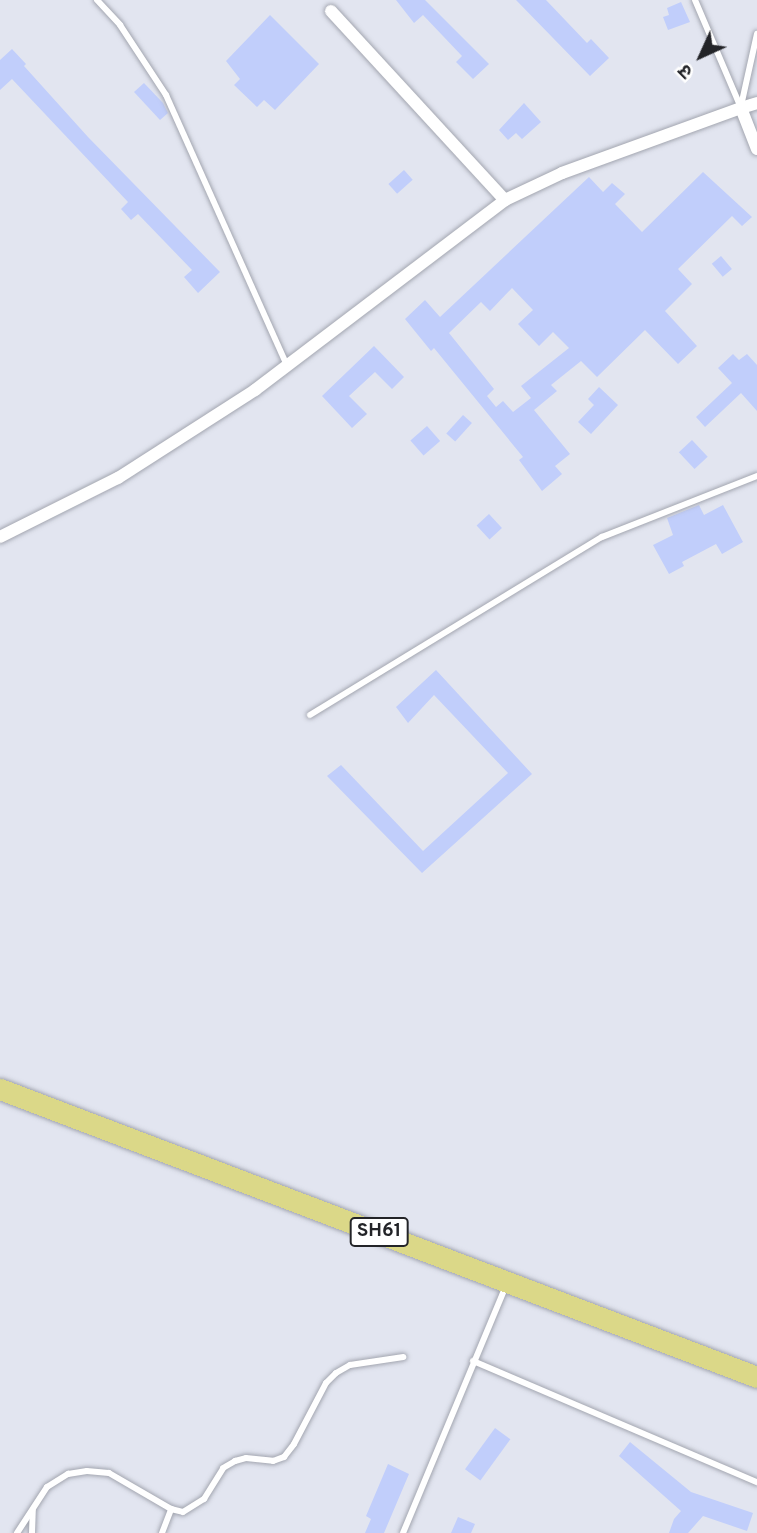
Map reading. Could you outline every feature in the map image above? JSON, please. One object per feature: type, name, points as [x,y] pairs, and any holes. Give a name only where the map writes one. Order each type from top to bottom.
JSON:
[{"type":"main road","name":"SH61","points":[[0,1089],[757,1377]]},
{"type":"street","points":[[331,11],[505,200]]},
{"type":"street","points":[[0,537],[118,478],[287,366],[505,200],[562,173],[757,103]]},
{"type":"street","points":[[741,108],[757,149]]},
{"type":"lane","points":[[97,0],[120,26],[166,94],[287,366]]},
{"type":"lane","points":[[695,0],[741,108]]},
{"type":"lane","points":[[741,108],[757,34]]},
{"type":"lane","points":[[310,715],[602,537],[757,477]]},
{"type":"lane","points":[[404,1533],[472,1361],[508,1281]]},
{"type":"lane","points":[[17,1533],[47,1487],[68,1474],[87,1471],[109,1473],[171,1509],[183,1512],[196,1506],[223,1468],[234,1461],[246,1458],[273,1461],[284,1457],[294,1444],[326,1384],[336,1373],[350,1365],[403,1357]]},
{"type":"lane","points":[[472,1361],[757,1482]]},
{"type":"lane","points":[[32,1533],[33,1508]]},
{"type":"lane","points":[[162,1533],[171,1509]]},
{"type":"building","points":[[396,0],[425,0],[489,64],[473,79],[456,62],[462,56],[423,15],[414,23]]},
{"type":"building","points":[[516,0],[546,0],[587,43],[591,39],[609,58],[590,76]]},
{"type":"building","points":[[681,2],[690,22],[668,30],[663,17],[669,15],[667,8]]},
{"type":"building","points":[[270,15],[319,64],[275,110],[264,100],[257,107],[234,85],[240,79],[226,61]]},
{"type":"building","points":[[12,49],[88,137],[220,272],[198,293],[184,277],[192,270],[138,214],[131,220],[121,209],[128,202],[12,79],[0,90],[0,60]]},
{"type":"building","points":[[144,83],[163,103],[168,113],[160,120],[134,92]]},
{"type":"building","points":[[524,103],[541,122],[522,139],[516,133],[508,140],[499,130]]},
{"type":"building","points":[[404,170],[413,180],[397,194],[388,184]]},
{"type":"building","points":[[703,172],[752,217],[742,226],[732,216],[678,269],[692,284],[665,311],[697,346],[678,364],[645,330],[597,377],[581,361],[551,385],[557,391],[534,410],[570,454],[555,466],[562,474],[542,491],[519,460],[523,457],[434,348],[431,351],[405,319],[425,300],[440,317],[589,177],[603,192],[612,183],[625,194],[615,204],[642,232]],"holes":[[[512,288],[533,310],[518,324],[539,346],[553,332],[569,348],[521,386],[531,398],[513,412],[503,401],[496,407],[487,396],[494,389],[449,333],[481,302],[490,311]]]},
{"type":"building","points":[[721,256],[732,269],[723,277],[712,264]]},
{"type":"building","points":[[374,346],[404,377],[392,389],[375,372],[349,396],[367,414],[352,428],[322,396]]},
{"type":"building","points":[[733,354],[739,360],[747,354],[757,365],[757,411],[741,393],[705,427],[696,417],[732,383],[718,368]]},
{"type":"building","points":[[599,387],[618,405],[591,434],[578,422],[594,405],[588,399]]},
{"type":"building","points":[[463,415],[472,423],[455,442],[446,434]]},
{"type":"building","points":[[427,426],[440,441],[424,456],[410,440]]},
{"type":"building","points":[[692,440],[708,457],[695,469],[679,452]]},
{"type":"building","points":[[699,505],[704,515],[723,505],[743,542],[722,554],[716,544],[682,562],[684,566],[669,574],[653,545],[673,535],[667,518]]},
{"type":"building","points":[[489,514],[502,528],[490,539],[477,526]]},
{"type":"building","points":[[436,670],[532,774],[422,873],[327,776],[341,765],[423,851],[508,773],[434,695],[408,723],[396,707]]},
{"type":"building","points":[[495,1428],[510,1439],[480,1480],[465,1469]]},
{"type":"building","points":[[630,1442],[691,1492],[753,1513],[747,1531],[703,1516],[688,1533],[669,1533],[674,1519],[681,1511],[619,1456]]},
{"type":"building","points":[[388,1464],[409,1474],[384,1533],[365,1533],[371,1519],[366,1516]]},
{"type":"building","points":[[458,1517],[475,1524],[471,1533],[451,1533]]}]
